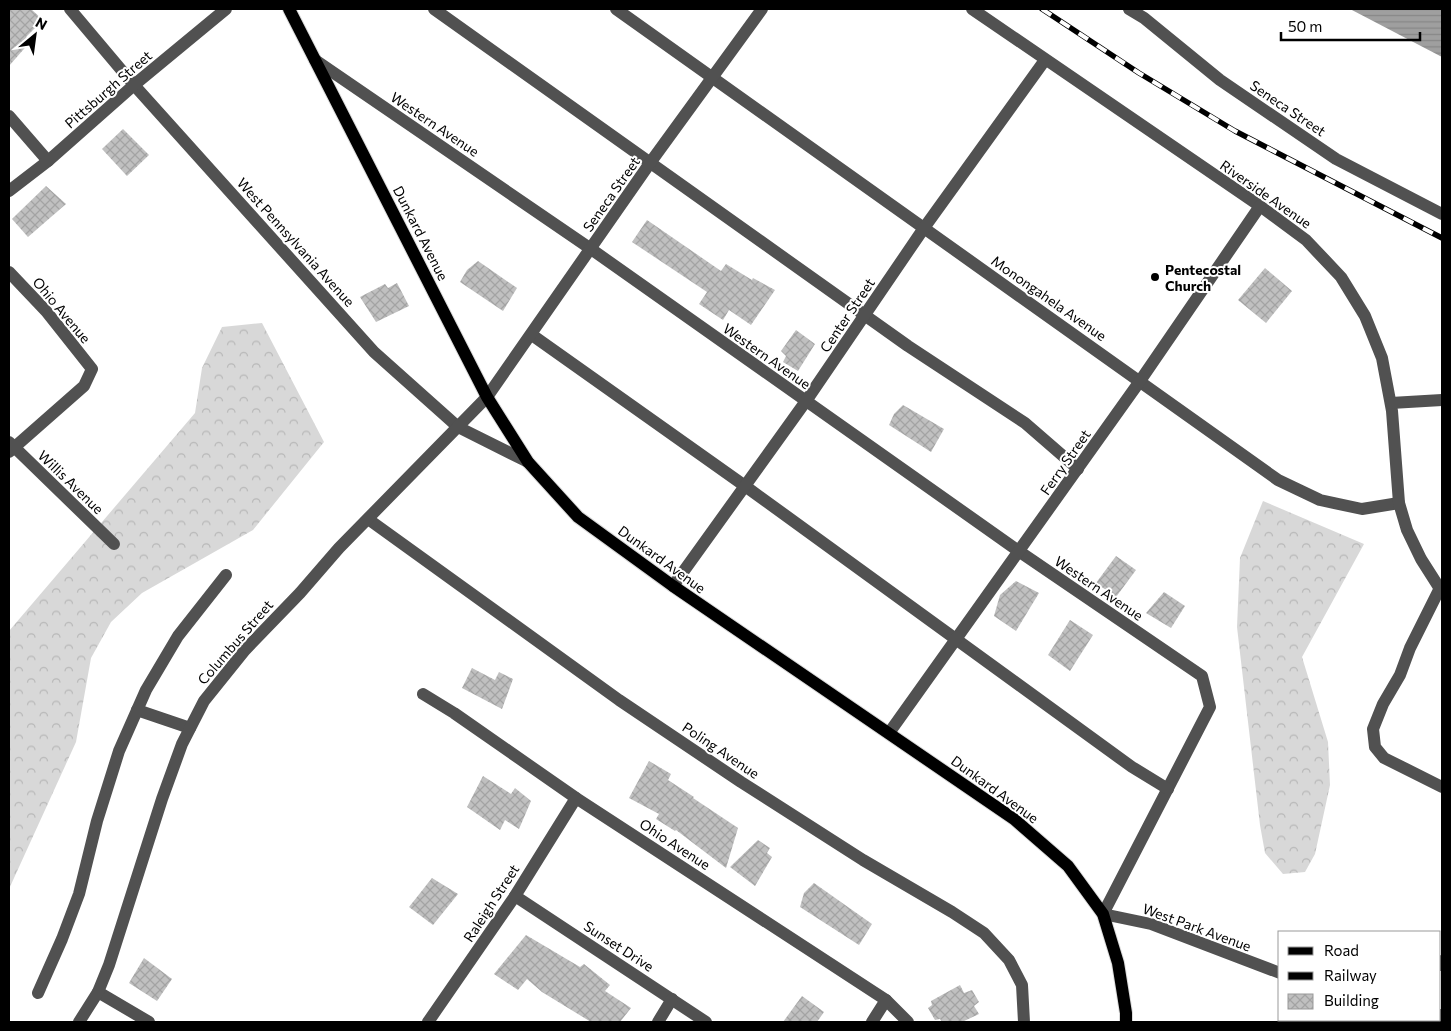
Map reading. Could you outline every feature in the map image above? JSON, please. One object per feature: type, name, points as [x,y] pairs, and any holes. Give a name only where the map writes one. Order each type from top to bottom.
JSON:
[{"type":"main road","name":"Dunkard Avenue","points":[[289,9],[487,397],[528,462],[578,517],[673,586],[1014,819],[1068,866],[1103,914],[1118,963],[1126,1022]]},
{"type":"street","name":"West Pennsylvania Avenue","points":[[70,9],[134,85],[374,352],[458,426],[528,462]]},
{"type":"street","name":"Pittsburgh Street","points":[[9,191],[48,162],[134,85],[226,9]]},
{"type":"street","points":[[434,9],[908,346],[1025,423],[1078,469]]},
{"type":"street","name":"Monongahela Avenue","points":[[616,9],[1278,480],[1320,500],[1362,509],[1399,502]]},
{"type":"street","name":"Seneca Street","points":[[487,397],[650,163],[762,9]]},
{"type":"street","name":"Riverside Avenue","points":[[972,9],[1260,206],[1306,240],[1341,277],[1366,316],[1382,358],[1391,403],[1399,502]]},
{"type":"street","name":"Seneca Street","points":[[1129,9],[1144,18],[1220,80],[1336,159],[1442,214]]},
{"type":"street","name":"Western Avenue","points":[[315,60],[591,249],[1020,552],[1202,676],[1210,707],[1168,789]]},
{"type":"street","name":"Center Street","points":[[673,586],[806,401],[924,228],[1045,60]]},
{"type":"street","points":[[9,116],[48,162]]},
{"type":"street","name":"Ferry Street","points":[[889,733],[1020,552],[1260,206]]},
{"type":"street","name":"Ohio Avenue","points":[[9,272],[46,311],[92,369],[84,386],[10,448]]},
{"type":"street","points":[[532,335],[745,486],[1132,767],[1168,789],[1103,914]]},
{"type":"street","name":"Columbus Street","points":[[78,1022],[98,992],[109,965],[162,799],[182,744],[204,701],[244,650],[487,397]]},
{"type":"street","points":[[1391,403],[1442,400]]},
{"type":"street","name":"Willis Avenue","points":[[10,448],[114,544]]},
{"type":"street","points":[[1399,502],[1407,530],[1417,552],[1441,591],[1410,648],[1400,674],[1383,704],[1373,729],[1375,747],[1384,758],[1442,787]]},
{"type":"street","name":"Poling Avenue","points":[[368,519],[619,700],[708,760],[863,860],[984,933],[1009,960],[1022,986],[1024,1022]]},
{"type":"street","points":[[38,993],[62,939],[79,894],[97,822],[119,751],[137,710],[146,690],[178,636],[226,575]]},
{"type":"street","name":"Ohio Avenue","points":[[423,694],[454,713],[576,798],[886,1000],[908,1022]]},
{"type":"street","points":[[137,710],[190,728]]},
{"type":"street","name":"Raleigh Street","points":[[428,1022],[515,896],[576,798]]},
{"type":"street","name":"Sunset Drive","points":[[515,896],[706,1022]]},
{"type":"street","name":"West Park Avenue","points":[[1103,914],[1151,924],[1278,972]]},
{"type":"street","points":[[98,992],[148,1022]]},
{"type":"street","points":[[658,1022],[672,999]]},
{"type":"street","points":[[872,1022],[886,1000]]},
{"type":"green space","points":[[262,323],[324,442],[253,530],[142,593],[111,622],[91,658],[76,742],[9,889],[9,631],[195,413],[202,368],[222,327]]},
{"type":"green space","points":[[1263,501],[1364,544],[1302,657],[1328,742],[1330,785],[1315,854],[1305,872],[1283,874],[1265,853],[1260,825],[1237,627],[1240,558]]},
{"type":"shaded area","points":[[1350,9],[1442,9],[1442,57]]},
{"type":"building","points":[[9,9],[31,9],[43,20],[26,37],[30,42],[9,66]]},
{"type":"building","points":[[123,129],[149,155],[127,176],[102,149]]},
{"type":"building","points":[[46,186],[66,204],[28,237],[12,219]]},
{"type":"building","points":[[647,220],[721,271],[726,264],[752,280],[753,278],[775,290],[751,325],[729,310],[723,320],[699,304],[707,292],[632,242]]},
{"type":"building","points":[[478,261],[517,288],[503,311],[460,282],[467,270]]},
{"type":"building","points":[[1265,268],[1292,291],[1266,323],[1238,300]]},
{"type":"building","points":[[397,283],[409,306],[376,322],[360,297],[385,284],[388,288]]},
{"type":"building","points":[[796,330],[815,344],[798,371],[783,362],[786,356],[781,351]]},
{"type":"building","points":[[903,405],[944,429],[931,452],[889,425],[894,414]]},
{"type":"building","points":[[1116,556],[1136,570],[1116,597],[1096,583]]},
{"type":"building","points":[[1016,581],[1039,593],[1016,631],[994,616],[1000,595]]},
{"type":"building","points":[[1164,592],[1185,606],[1171,628],[1146,613]]},
{"type":"building","points":[[1070,620],[1093,635],[1070,671],[1048,655]]},
{"type":"building","points":[[472,668],[495,680],[499,672],[513,679],[502,709],[462,688]]},
{"type":"building","points":[[649,761],[671,774],[668,780],[738,828],[726,868],[676,830],[656,819],[659,814],[629,798]]},
{"type":"building","points":[[483,776],[511,794],[515,788],[531,801],[519,829],[505,820],[500,830],[467,807]]},
{"type":"building","points":[[758,840],[770,848],[767,853],[772,857],[755,886],[730,867]]},
{"type":"building","points":[[432,878],[458,894],[433,925],[409,907]]},
{"type":"building","points":[[814,883],[872,924],[859,945],[800,907],[804,893]]},
{"type":"building","points":[[526,935],[580,967],[584,964],[610,985],[605,991],[631,1008],[620,1022],[591,1022],[542,992],[527,979],[518,990],[494,974]]},
{"type":"building","points":[[144,958],[172,979],[157,1001],[129,983]]},
{"type":"building","points":[[960,985],[964,993],[972,990],[979,1002],[974,1006],[979,1014],[962,1022],[935,1020],[928,1008],[932,1005],[931,1001]]},
{"type":"building","points":[[802,996],[824,1012],[817,1022],[783,1022]]},
{"type":"railway","points":[[1042,9],[1139,73],[1235,131],[1442,238]]},
{"type":"place","name":"Pentecostal Church","points":[[1155,277]]}]
